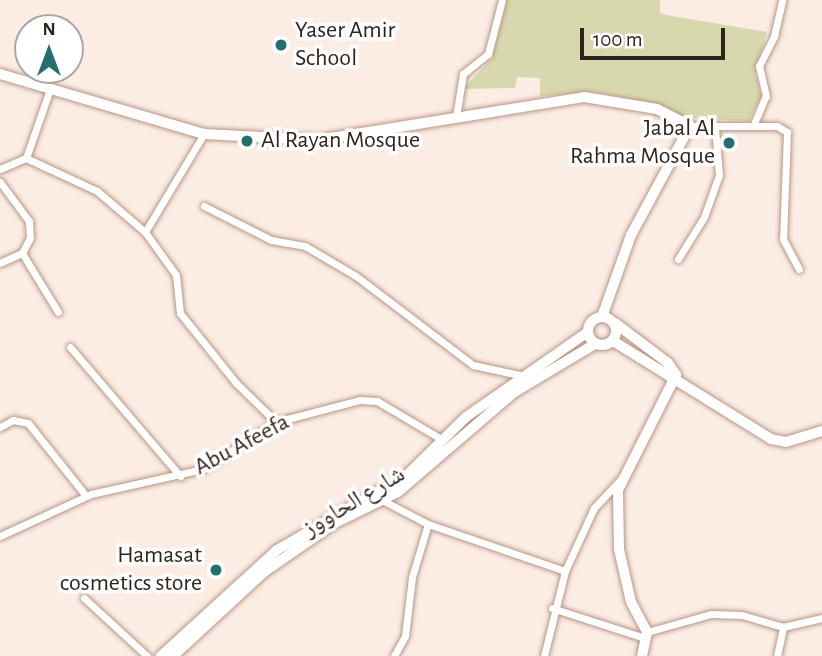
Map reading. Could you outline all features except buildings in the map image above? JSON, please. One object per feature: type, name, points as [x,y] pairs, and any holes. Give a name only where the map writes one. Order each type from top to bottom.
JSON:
[{"type":"main road","points":[[0,74],[204,134],[319,140],[584,97],[657,109],[690,126],[631,236],[602,317],[590,323],[588,332],[595,344]]},
{"type":"main road","points":[[602,317],[615,323],[668,363],[676,375]]},
{"type":"main road","points":[[613,341],[615,323]]},
{"type":"main road","name":"شارع الحاووز","points":[[161,656],[277,550],[388,487],[441,439],[588,332]]},
{"type":"main road","points":[[173,656],[264,572],[335,523],[411,483],[513,393],[595,344],[613,341],[676,375],[771,439],[786,442],[822,431]]},
{"type":"main road","points":[[642,656],[646,635],[631,602],[619,549],[622,477],[676,375]]},
{"type":"street","points":[[456,117],[463,74],[488,54],[502,0]]},
{"type":"street","points":[[753,126],[766,96],[759,66],[775,36],[782,0]]},
{"type":"street","points":[[26,158],[50,89]]},
{"type":"street","points":[[690,126],[777,126],[787,132],[783,239],[799,269]]},
{"type":"street","points":[[678,259],[704,217],[719,175],[715,127]]},
{"type":"street","points":[[145,232],[204,134]]},
{"type":"street","points":[[0,169],[26,158],[97,191],[145,232],[176,275],[180,313],[236,383],[276,422]]},
{"type":"street","points":[[0,182],[29,221],[30,238],[22,253],[0,263]]},
{"type":"street","points":[[204,206],[271,240],[305,246],[356,276],[473,365],[525,376]]},
{"type":"street","points":[[22,253],[58,312]]},
{"type":"street","points":[[69,347],[180,476]]},
{"type":"street","name":"Abu Afeefa","points":[[0,536],[86,496],[203,469],[276,422],[371,400],[441,439]]},
{"type":"street","points":[[0,427],[13,420],[28,424],[86,496]]},
{"type":"street","points":[[544,656],[552,608],[565,571],[594,508],[622,477]]},
{"type":"street","points":[[383,500],[428,524],[565,571]]},
{"type":"street","points":[[394,656],[405,636],[412,577],[428,524]]},
{"type":"street","points":[[84,598],[147,656]]},
{"type":"street","points":[[552,608],[646,635],[711,614],[742,615],[783,627],[822,618]]},
{"type":"street","points":[[777,656],[783,627]]},
{"type":"green space","points":[[505,0],[660,0],[660,13],[666,15],[767,32],[755,74],[762,96],[748,121],[687,118],[652,103],[595,92],[540,96],[540,78],[517,77],[515,88],[463,89],[492,58]]},
{"type":"place","name":"Yaser Amir School","points":[[281,45]]},
{"type":"place","name":"Al Rayan Mosque","points":[[247,141]]},
{"type":"place","name":"Jabal Al Rahma Mosque","points":[[729,143]]},
{"type":"place","name":"Hamasat cosmetics store","points":[[216,570]]}]
